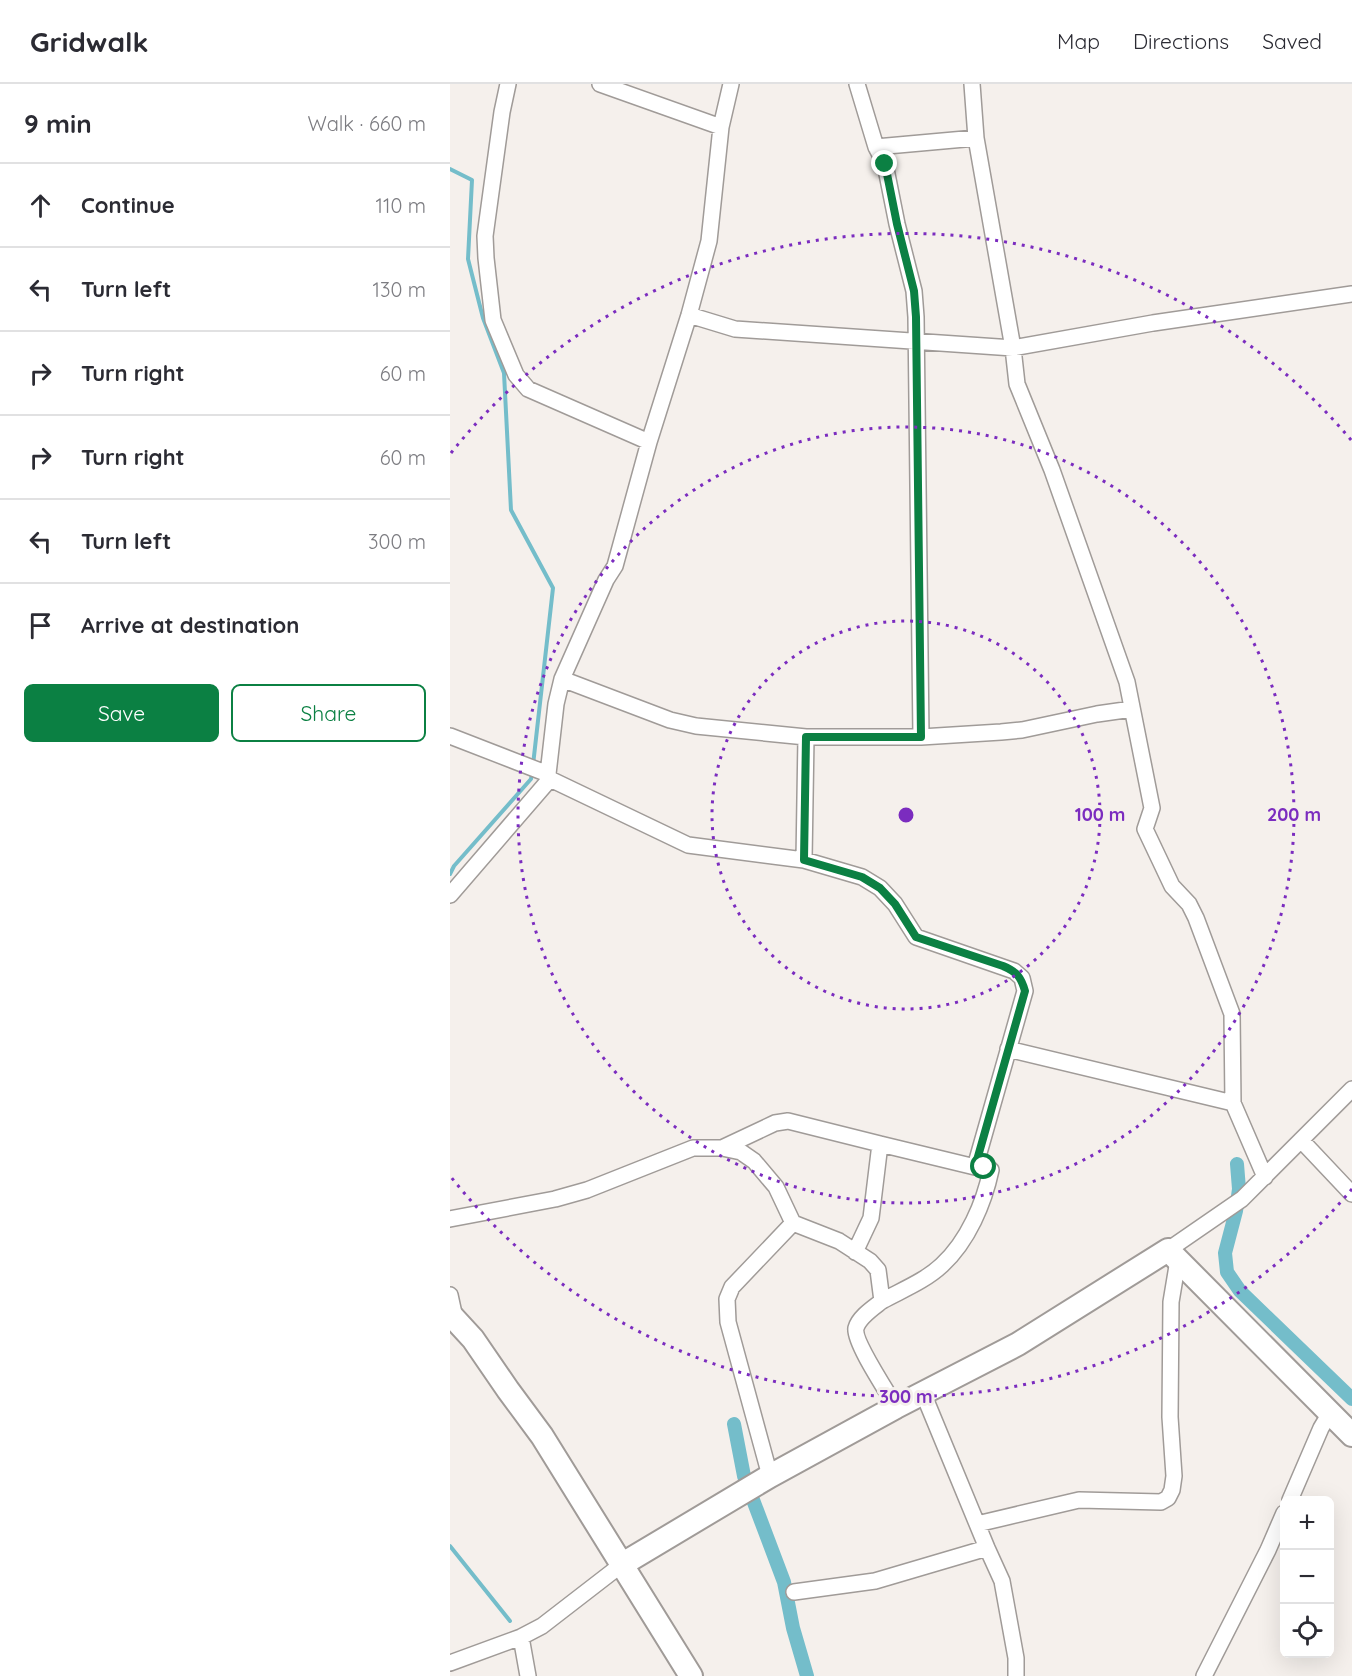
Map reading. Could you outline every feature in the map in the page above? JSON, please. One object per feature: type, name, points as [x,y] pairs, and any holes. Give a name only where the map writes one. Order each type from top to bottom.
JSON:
[{"type":"street","points":[[508,84],[485,237],[493,320],[516,375],[528,389],[649,442]]},
{"type":"street","points":[[450,895],[549,776],[555,704],[562,680],[606,580],[615,566],[709,241],[721,127],[731,84]]},
{"type":"street","points":[[857,84],[876,147],[885,164],[914,291],[921,737]]},
{"type":"street","points":[[972,84],[976,138],[1017,384],[1052,470],[1127,682],[1152,808],[1145,829],[1172,886],[1190,904],[1232,1014],[1233,1103],[1265,1177]]},
{"type":"street","points":[[603,86],[721,127]]},
{"type":"street","points":[[876,147],[976,138]]},
{"type":"street","points":[[689,315],[735,329],[1012,348],[1153,323],[1352,294]]},
{"type":"street","points":[[562,680],[670,720],[696,726],[806,737],[921,737],[1022,730],[1132,709]]},
{"type":"street","points":[[450,736],[549,776],[688,845],[804,860],[862,877],[880,888],[895,904],[916,937],[1014,971],[1022,978],[1025,991],[975,1167]]},
{"type":"street","points":[[804,860],[806,737]]},
{"type":"street","points":[[1008,1049],[1233,1103]]},
{"type":"street","points":[[450,1663],[521,1637],[542,1626],[621,1565],[755,1485],[896,1407],[1018,1344],[1173,1255],[1242,1199],[1352,1089]]},
{"type":"street","points":[[722,1148],[775,1123],[788,1121],[991,1170],[986,1195],[977,1215],[943,1264],[923,1279],[882,1301],[859,1320],[855,1330],[859,1344],[896,1407]]},
{"type":"street","points":[[1301,1140],[1352,1194]]},
{"type":"street","points":[[855,1252],[871,1218],[880,1144]]},
{"type":"street","points":[[450,1219],[555,1200],[587,1190],[693,1148],[722,1148],[741,1152],[754,1161],[776,1187],[793,1223],[839,1241],[870,1261],[878,1270],[882,1301]]},
{"type":"street","points":[[755,1485],[728,1322],[727,1299],[732,1287],[793,1223]]},
{"type":"street","points":[[1173,1255],[1351,1432]]},
{"type":"street","points":[[977,1524],[1079,1500],[1161,1502],[1168,1498],[1174,1476],[1170,1417],[1173,1255]]},
{"type":"street","points":[[450,1295],[453,1316],[474,1339],[542,1436],[691,1676]]},
{"type":"street","points":[[923,1393],[1002,1581],[1016,1658],[1016,1676]]},
{"type":"street","points":[[1292,1496],[1321,1428],[1330,1413]]},
{"type":"street","points":[[1204,1676],[1280,1522]]},
{"type":"street","points":[[794,1592],[875,1581],[987,1548]]},
{"type":"street","points":[[521,1637],[528,1676]]},
{"type":"waterway","points":[[450,169],[472,180],[468,259],[483,318],[504,373],[511,510],[553,588],[533,765]]},
{"type":"waterway","points":[[450,874],[454,866],[531,779],[532,773]]},
{"type":"waterway","points":[[1237,1164],[1239,1189],[1225,1253],[1227,1272],[1240,1291],[1352,1399]]},
{"type":"waterway","points":[[734,1424],[744,1476],[784,1582],[793,1628],[807,1676]]},
{"type":"waterway","points":[[450,1546],[510,1621]]},
{"type":"route","points":[[885,164],[914,291],[916,317],[921,737],[806,737],[804,860],[862,877],[880,888],[895,904],[916,937],[1003,966],[1022,978],[1025,991],[975,1167],[984,1167]]}]
